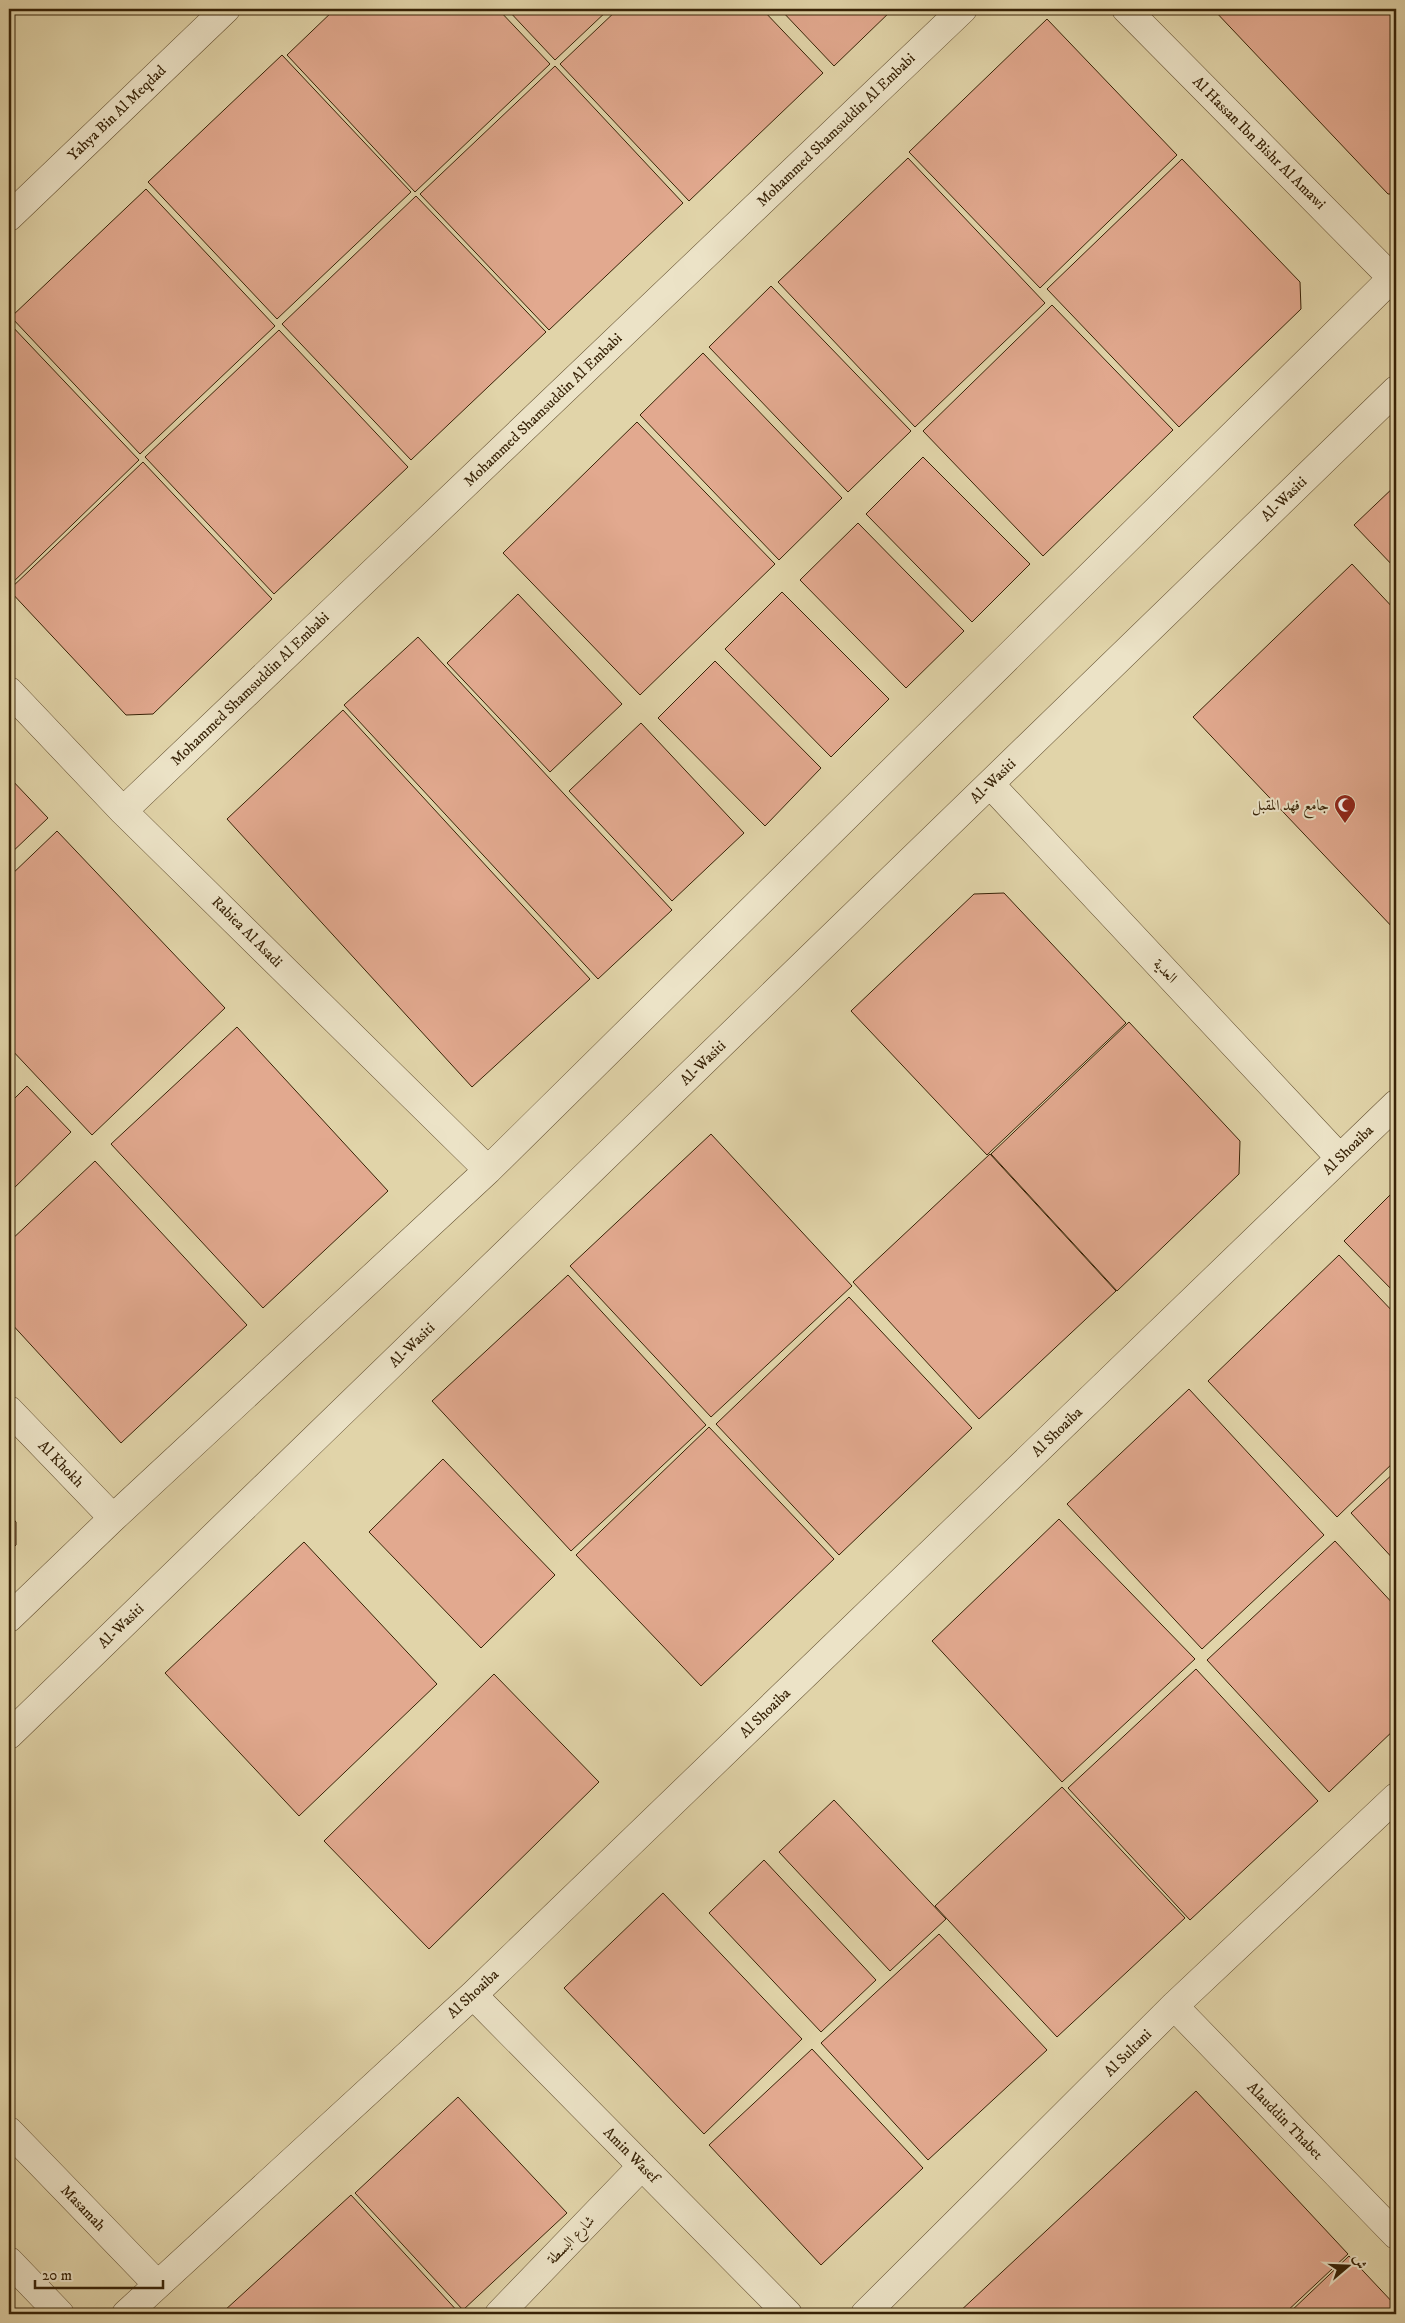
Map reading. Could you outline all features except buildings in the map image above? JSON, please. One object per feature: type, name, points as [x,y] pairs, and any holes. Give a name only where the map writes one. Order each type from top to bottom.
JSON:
[{"type":"street","name":"Yahya Bin Al Meqdad","points":[[9,216],[226,9]]},
{"type":"street","name":"Mohammed Shamsuddin Al Embabi","points":[[123,811],[963,9]]},
{"type":"street","name":"Al Hassan Ibn Bishr Al Amawi","points":[[1126,9],[1394,276]]},
{"type":"street","points":[[9,1618],[113,1518],[488,1170],[1394,276]]},
{"type":"street","name":"Al-Wasiti","points":[[9,1735],[1396,390]]},
{"type":"street","name":"Rabiea Al Asadi","points":[[9,691],[123,811],[488,1170]]},
{"type":"street","name":"العدية","points":[[990,784],[1340,1158]]},
{"type":"street","name":"Al Shoaiba","points":[[126,2314],[473,1995],[1396,1104]]},
{"type":"street","name":"Al Khokh","points":[[9,1410],[113,1518]]},
{"type":"street","name":"Al Sultani","points":[[865,2314],[1174,2006],[1396,1797]]},
{"type":"street","name":"Amin Wasef","points":[[473,1995],[788,2314]]},
{"type":"street","name":"Alauddin Thabet","points":[[1174,2006],[1396,2235]]},
{"type":"street","name":"Masamah","points":[[9,2131],[158,2284]]},
{"type":"street","name":"شارع البسطة","points":[[499,2314],[642,2166]]},
{"type":"street","points":[[9,2261],[60,2314]]},
{"type":"place","name":"جامع فهد المقبل","points":[[1345,824]]}]
